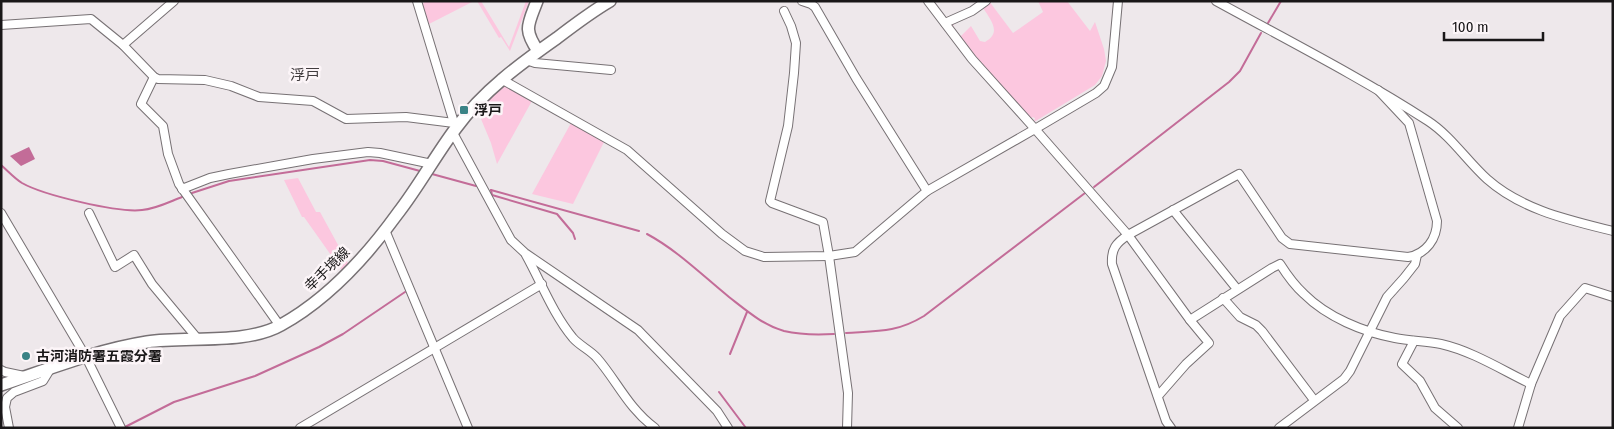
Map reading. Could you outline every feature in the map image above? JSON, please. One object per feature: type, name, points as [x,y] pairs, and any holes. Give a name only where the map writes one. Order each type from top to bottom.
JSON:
[{"type":"main road","points":[[537,1],[528,28],[530,39],[538,51]]},
{"type":"main road","name":"幸手境線","points":[[1,385],[86,357],[146,342],[237,337],[256,334],[280,326],[313,303],[341,279],[385,230],[432,164],[454,128],[501,79],[610,1]]},
{"type":"street","points":[[122,45],[174,1]]},
{"type":"street","points":[[417,1],[454,128],[511,240],[525,252],[638,330],[717,411],[728,428]]},
{"type":"street","points":[[802,1],[814,7],[927,191]]},
{"type":"street","points":[[928,1],[972,58],[1128,235],[1209,343],[1186,364],[1158,396]]},
{"type":"street","points":[[946,23],[972,11],[986,1]]},
{"type":"street","points":[[501,79],[627,150],[722,234],[745,251],[764,258],[829,256],[855,252],[927,191],[1096,93],[1104,86],[1112,66],[1118,1]]},
{"type":"street","points":[[1216,1],[1378,90],[1435,126],[1486,178],[1509,195],[1539,210],[1613,231]]},
{"type":"street","points":[[784,11],[796,43],[794,73],[788,126],[770,201],[823,222],[848,393],[847,428]]},
{"type":"street","points":[[1,25],[91,19],[122,45],[154,77],[174,80],[205,80],[230,86],[259,97],[313,101],[346,119],[406,117],[454,128]]},
{"type":"street","points":[[526,60],[535,63],[611,70]]},
{"type":"street","points":[[154,77],[141,104],[163,126],[168,154],[182,189],[280,326]]},
{"type":"street","points":[[1279,428],[1344,379],[1350,371],[1387,297],[1414,264],[1417,255],[1432,241],[1437,228],[1437,221],[1409,123],[1378,90]]},
{"type":"street","points":[[182,189],[210,178],[229,174],[313,159],[370,152],[432,164]]},
{"type":"street","points":[[1170,428],[1112,264],[1112,252],[1120,240],[1239,174],[1285,242],[1408,257],[1417,255]]},
{"type":"street","points":[[1173,210],[1237,289]]},
{"type":"street","points":[[1,213],[86,357],[122,428]]},
{"type":"street","points":[[89,214],[115,267],[134,255],[152,284],[197,338]]},
{"type":"street","points":[[385,230],[468,428]]},
{"type":"street","points":[[525,252],[562,322],[574,339],[596,357],[626,399],[642,418],[655,428]]},
{"type":"street","points":[[1190,320],[1280,264],[1304,295],[1321,308],[1370,332],[1414,342],[1440,344],[1463,351],[1531,384]]},
{"type":"street","points":[[300,428],[542,284]]},
{"type":"street","points":[[1518,428],[1531,384],[1560,316],[1585,288],[1613,297]]},
{"type":"street","points":[[1223,298],[1240,317],[1262,330],[1314,400]]},
{"type":"street","points":[[1414,342],[1402,364],[1420,381],[1435,408],[1458,428]]},
{"type":"street","points":[[9,428],[5,402],[9,394],[43,381],[51,368]]},
{"type":"street","points":[[1,370],[28,376]]},
{"type":"shaded area","points":[[426,1],[474,1],[429,24],[421,5]]},
{"type":"shaded area","points":[[477,1],[481,1],[509,47],[526,1],[529,1],[510,51],[501,37],[499,38]]},
{"type":"shaded area","points":[[989,1],[1013,33],[1043,12],[1038,1],[1067,1],[1090,31],[1095,22],[1106,61],[1102,76],[1095,85],[1034,122],[1035,118],[1032,117],[1031,122],[973,58],[952,29],[952,23],[963,17],[956,21],[953,26],[956,33],[961,36],[971,26],[980,41],[985,42],[993,35],[994,30],[983,8]]},
{"type":"shaded area","points":[[504,84],[533,99],[497,164],[481,119],[483,114],[490,111],[487,102]]},
{"type":"shaded area","points":[[563,118],[605,140],[573,204],[532,194],[571,123]]},
{"type":"shaded area","points":[[29,147],[35,159],[21,166],[10,156]]},
{"type":"shaded area","points":[[298,178],[316,212],[320,212],[349,265],[343,272],[304,217],[302,217],[284,180]]},
{"type":"waterway","points":[[1268,23],[1281,1]]},
{"type":"waterway","points":[[1094,187],[1229,82],[1240,71],[1261,33]]},
{"type":"waterway","points":[[192,193],[229,181],[370,160],[383,161],[420,171]]},
{"type":"waterway","points":[[1,165],[19,181],[32,188],[63,198],[99,206],[142,210],[157,207],[182,197]]},
{"type":"waterway","points":[[432,174],[476,186]]},
{"type":"waterway","points":[[491,190],[639,231]]},
{"type":"waterway","points":[[491,190],[492,195],[557,214],[573,233],[575,239]]},
{"type":"waterway","points":[[846,333],[877,331],[904,326],[914,322],[1085,193]]},
{"type":"waterway","points":[[647,234],[679,255],[729,297],[769,325],[784,331],[797,333],[815,335],[834,334]]},
{"type":"waterway","points":[[125,427],[174,402],[255,376],[319,347],[343,334],[405,292]]},
{"type":"waterway","points":[[730,354],[747,312]]},
{"type":"waterway","points":[[719,392],[746,428]]},
{"type":"place","name":"浮戸","points":[[464,110]]},
{"type":"place","name":"古河消防署五霞分署","points":[[26,356]]},
{"type":"district","name":"浮戸","points":[[305,75]]}]
